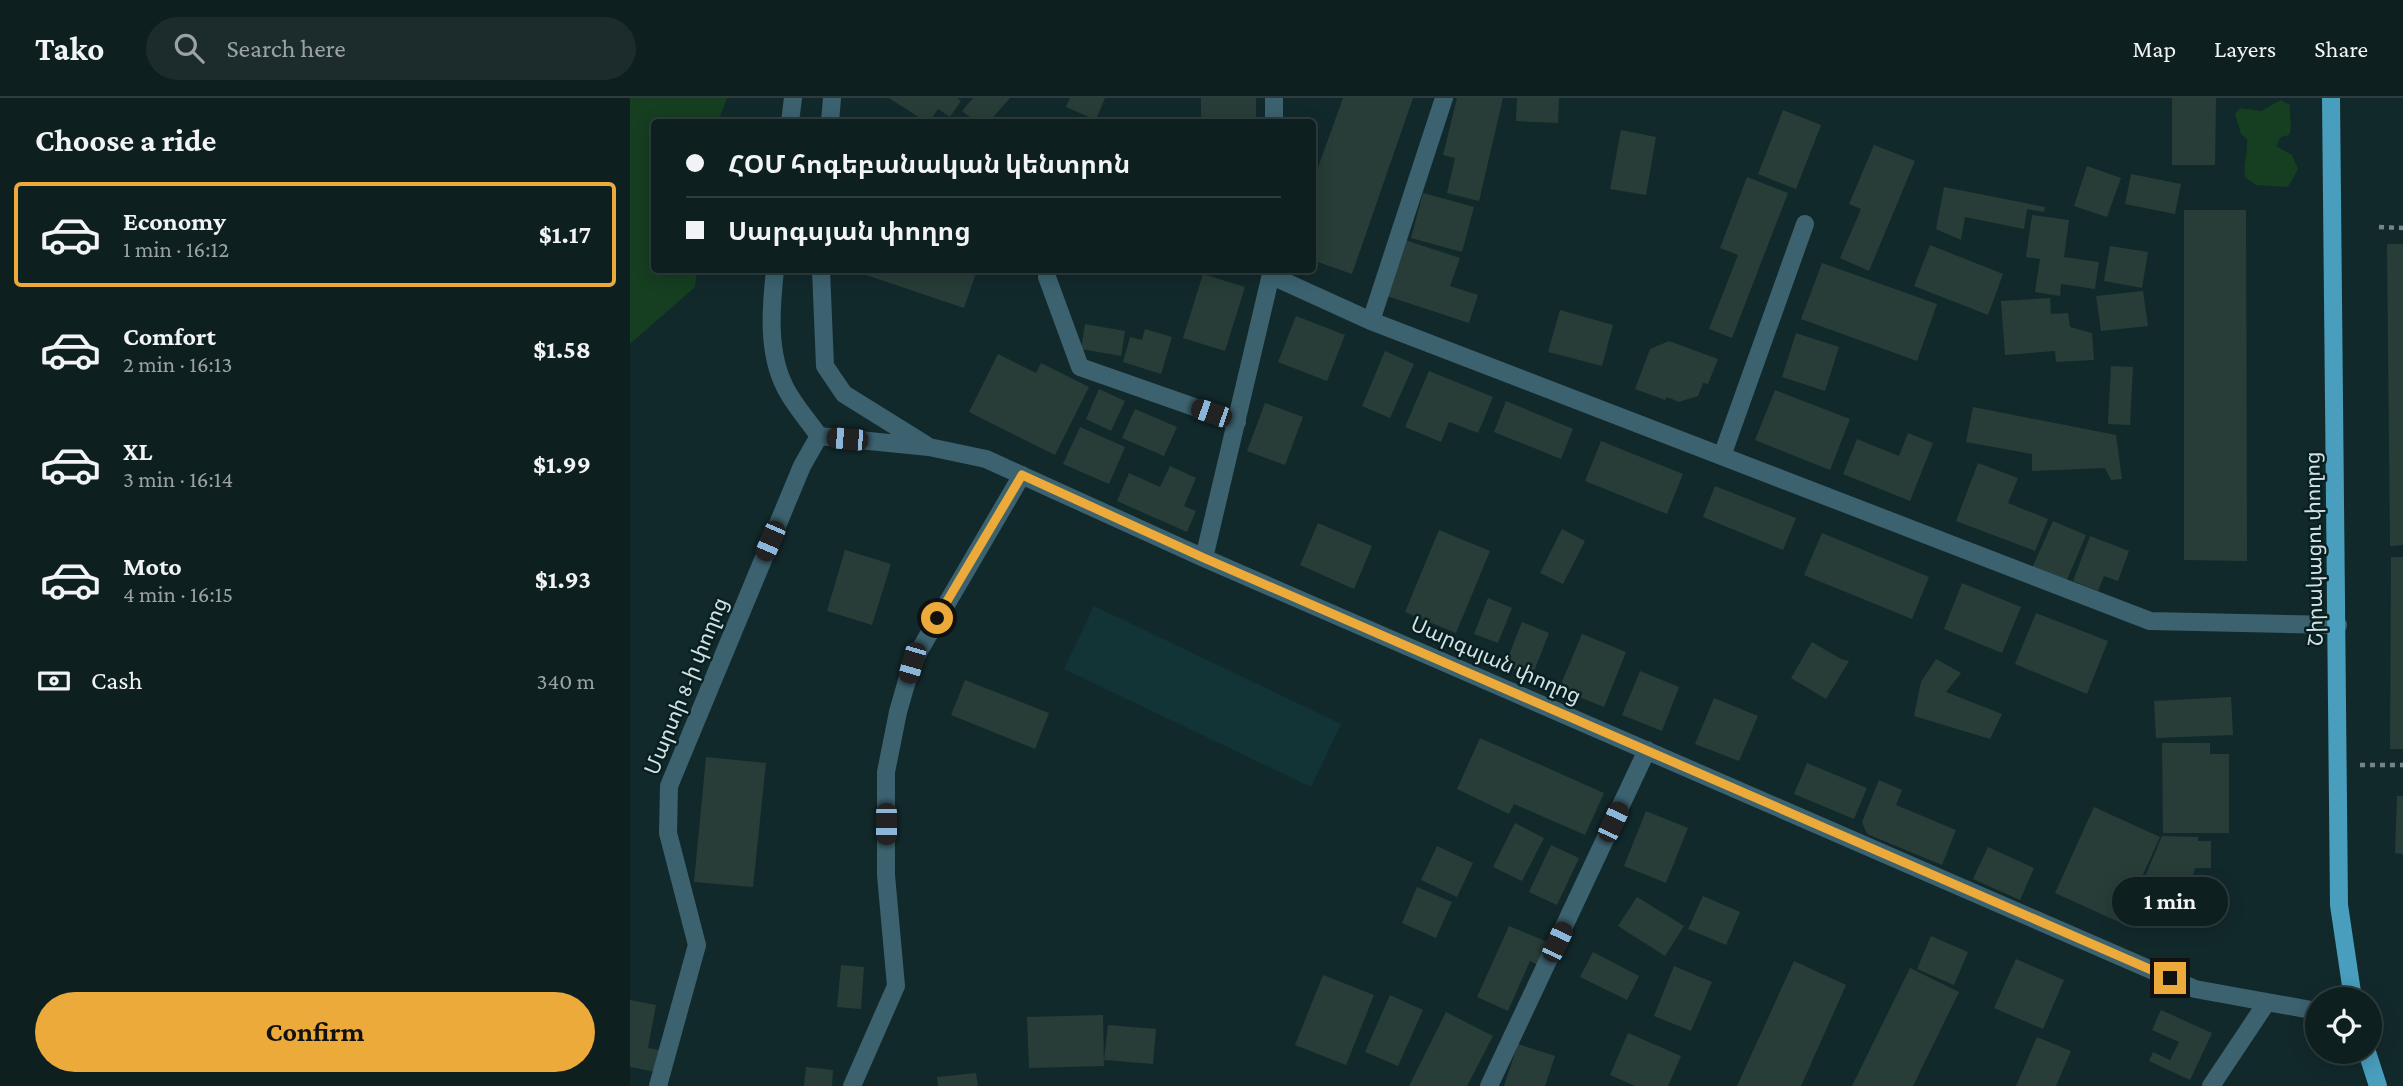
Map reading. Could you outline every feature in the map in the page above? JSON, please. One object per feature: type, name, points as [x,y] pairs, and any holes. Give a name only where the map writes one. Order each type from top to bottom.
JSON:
[{"type":"main road","name":"Շիրակացու փողոց","points":[[2331,98],[2339,905],[2351,987]]},
{"type":"main road","points":[[2371,1064],[2378,1086]]},
{"type":"street","points":[[790,119],[793,98]]},
{"type":"street","points":[[830,119],[832,98]]},
{"type":"street","points":[[1273,119],[1274,98]]},
{"type":"street","points":[[1371,321],[1444,98]]},
{"type":"street","points":[[1722,456],[1805,224]]},
{"type":"street","points":[[775,273],[771,303],[775,358],[785,387],[819,436]]},
{"type":"street","points":[[821,273],[825,366],[844,394],[929,447]]},
{"type":"street","points":[[1204,558],[1272,273],[1371,321],[2150,621],[2338,625]]},
{"type":"street","points":[[1047,276],[1080,367],[1237,422]]},
{"type":"street","name":"Սարգսյան փողոց","points":[[819,436],[929,447],[986,459],[1204,558],[2195,989],[2305,1009]]},
{"type":"street","name":"Մարտի 8-ի փողոց","points":[[658,1086],[697,945],[668,833],[669,786],[797,478],[819,436]]},
{"type":"street","points":[[852,1086],[896,986],[886,875],[886,772],[912,663],[1022,475]]},
{"type":"street","points":[[1489,1086],[1647,750]]},
{"type":"street","points":[[2211,1086],[2267,1002]]},
{"type":"path","points":[[2379,227],[2403,228]]},
{"type":"path","points":[[2338,766],[2403,765]]},
{"type":"shaded area","points":[[1094,606],[1341,724],[1311,787],[1064,669]]},
{"type":"green space","points":[[630,98],[727,98],[719,119],[651,119],[651,273],[697,273],[695,287],[630,344]]},
{"type":"green space","points":[[2281,100],[2290,105],[2291,128],[2289,135],[2281,137],[2276,146],[2292,155],[2298,169],[2288,187],[2256,185],[2245,177],[2247,139],[2241,134],[2235,114],[2240,108],[2261,111]]},
{"type":"building","points":[[889,98],[957,98],[961,101],[950,117],[938,109],[931,119],[921,119]]},
{"type":"building","points":[[973,98],[1010,98],[992,119],[972,119],[962,111]]},
{"type":"building","points":[[1070,98],[1105,98],[1096,119],[1066,107]]},
{"type":"building","points":[[1201,98],[1256,98],[1256,119],[1201,119]]},
{"type":"building","points":[[1343,98],[1413,98],[1352,274],[1316,261],[1316,173]]},
{"type":"building","points":[[1457,98],[1503,98],[1479,201],[1447,193],[1455,158],[1443,155]]},
{"type":"building","points":[[1517,98],[1559,98],[1558,123],[1516,121]]},
{"type":"building","points":[[2172,98],[2216,98],[2215,165],[2172,165]]},
{"type":"building","points":[[1783,110],[1821,125],[1796,189],[1758,174]]},
{"type":"building","points":[[1621,130],[1656,137],[1646,195],[1610,189]]},
{"type":"building","points":[[1874,145],[1915,161],[1869,271],[1840,258],[1861,209],[1849,204]]},
{"type":"building","points":[[2087,166],[2121,178],[2107,217],[2074,206]]},
{"type":"building","points":[[2131,174],[2181,184],[2175,214],[2125,204]]},
{"type":"building","points":[[1747,177],[1788,193],[1732,338],[1709,329],[1738,255],[1720,248]]},
{"type":"building","points":[[1944,187],[2045,207],[2044,212],[2027,209],[2024,229],[1965,217],[1961,240],[1936,229]]},
{"type":"building","points":[[1423,193],[1474,207],[1462,252],[1411,238]]},
{"type":"building","points":[[2184,210],[2246,210],[2247,561],[2184,560]]},
{"type":"building","points":[[2032,215],[2069,220],[2064,257],[2099,262],[2095,289],[2061,284],[2060,296],[2035,292],[2040,259],[2026,257]]},
{"type":"building","points":[[1405,240],[1460,258],[1450,286],[1478,295],[1469,323],[1387,296]]},
{"type":"building","points":[[2387,244],[2403,244],[2403,545],[2390,546]]},
{"type":"building","points":[[1930,245],[2003,274],[1988,315],[1914,286]]},
{"type":"building","points":[[2110,246],[2148,252],[2142,288],[2104,281]]},
{"type":"building","points":[[1822,263],[1937,304],[1917,361],[1801,319]]},
{"type":"building","points":[[866,273],[976,273],[964,308]]},
{"type":"building","points":[[1203,274],[1245,287],[1225,351],[1183,338]]},
{"type":"building","points":[[2143,291],[2148,326],[2101,331],[2096,296]]},
{"type":"building","points":[[2050,298],[2051,314],[2068,313],[2070,327],[2092,333],[2094,360],[2056,362],[2055,351],[2005,355],[2001,301]]},
{"type":"building","points":[[1560,310],[1613,325],[1602,366],[1548,352]]},
{"type":"building","points":[[1296,316],[1345,335],[1327,381],[1278,362]]},
{"type":"building","points":[[1085,324],[1125,331],[1121,356],[1081,349]]},
{"type":"building","points":[[1145,329],[1172,337],[1161,374],[1123,362],[1130,337],[1142,340]]},
{"type":"building","points":[[1796,333],[1839,347],[1825,391],[1782,377]]},
{"type":"building","points":[[1669,341],[1718,359],[1708,384],[1703,383],[1698,396],[1679,402],[1635,389],[1650,349]]},
{"type":"building","points":[[1385,351],[1414,364],[1390,418],[1362,406]]},
{"type":"building","points":[[998,354],[1036,373],[1041,363],[1089,387],[1055,455],[969,412]]},
{"type":"building","points":[[2111,366],[2133,367],[2130,425],[2108,424]]},
{"type":"building","points":[[1429,371],[1493,397],[1478,433],[1449,422],[1441,442],[1405,427]]},
{"type":"building","points":[[1099,389],[1125,401],[1111,431],[1086,419]]},
{"type":"building","points":[[1775,390],[1850,419],[1830,470],[1755,440]]},
{"type":"building","points":[[1506,401],[1573,429],[1561,459],[1494,432]]},
{"type":"building","points":[[1265,403],[1303,417],[1285,465],[1247,451]]},
{"type":"building","points":[[1973,407],[2116,435],[2122,479],[2111,480],[2105,468],[2032,471],[2032,454],[1966,442]]},
{"type":"building","points":[[1135,409],[1177,427],[1164,456],[1122,438]]},
{"type":"building","points":[[1080,427],[1125,447],[1109,484],[1063,464]]},
{"type":"building","points":[[1908,433],[1933,443],[1910,501],[1843,474],[1857,439],[1899,456]]},
{"type":"building","points":[[1601,441],[1683,474],[1667,514],[1585,481]]},
{"type":"building","points":[[1978,463],[2018,478],[2008,503],[2048,519],[2035,551],[1956,521]]},
{"type":"building","points":[[1170,466],[1196,478],[1184,506],[1196,511],[1187,532],[1117,501],[1129,473],[1160,487]]},
{"type":"building","points":[[1715,486],[1796,518],[1783,550],[1703,517]]},
{"type":"building","points":[[2053,521],[2086,535],[2066,582],[2032,568]]},
{"type":"building","points":[[1318,523],[1372,546],[1354,589],[1300,565]]},
{"type":"building","points":[[1562,529],[1585,541],[1563,584],[1540,573]]},
{"type":"building","points":[[1439,530],[1490,551],[1456,633],[1405,612]]},
{"type":"building","points":[[1822,533],[1929,577],[1912,619],[1804,575]]},
{"type":"building","points":[[2090,536],[2129,551],[2118,581],[2104,576],[2098,591],[2073,581]]},
{"type":"building","points":[[845,550],[891,564],[872,625],[827,611]]},
{"type":"building","points":[[2391,557],[2403,557],[2403,749],[2390,749]]},
{"type":"building","points":[[1962,583],[2021,607],[2002,653],[1944,629]]},
{"type":"building","points":[[1488,598],[1512,608],[1498,643],[1474,634]]},
{"type":"building","points":[[2036,613],[2108,641],[2087,694],[2015,664]]},
{"type":"building","points":[[1522,622],[1549,633],[1532,676],[1505,665]]},
{"type":"building","points":[[1582,634],[1626,652],[1604,707],[1559,689]]},
{"type":"building","points":[[1812,642],[1849,661],[1826,699],[1791,678]]},
{"type":"building","points":[[1936,659],[1961,673],[1946,692],[2002,714],[1990,739],[1914,716],[1921,682]]},
{"type":"building","points":[[1640,671],[1679,687],[1662,731],[1622,715]]},
{"type":"building","points":[[965,680],[1049,713],[1035,749],[951,715]]},
{"type":"building","points":[[2231,697],[2233,735],[2156,738],[2154,701]]},
{"type":"building","points":[[1714,698],[1758,716],[1739,761],[1695,744]]},
{"type":"building","points":[[1480,738],[1604,793],[1585,835],[1514,804],[1509,814],[1457,789]]},
{"type":"building","points":[[2162,743],[2210,743],[2210,754],[2229,754],[2229,833],[2163,833]]},
{"type":"building","points":[[706,757],[766,763],[753,887],[694,882]]},
{"type":"building","points":[[1807,763],[1867,788],[1854,819],[1794,794]]},
{"type":"building","points":[[1879,780],[1902,790],[1896,805],[1956,830],[1942,865],[1867,834],[1862,822]]},
{"type":"building","points":[[2397,796],[2403,796],[2403,854],[2395,853]]},
{"type":"building","points":[[2094,807],[2160,837],[2121,923],[2055,893]]},
{"type":"building","points":[[1646,811],[1688,828],[1666,883],[1624,866]]},
{"type":"building","points":[[1515,823],[1544,838],[1522,881],[1493,867]]},
{"type":"building","points":[[2162,836],[2198,837],[2198,841],[2211,841],[2211,868],[2195,868],[2193,875],[2178,879],[2174,889],[2145,877]]},
{"type":"building","points":[[1551,845],[1579,858],[1557,905],[1529,892]]},
{"type":"building","points":[[1437,846],[1473,863],[1457,897],[1421,880]]},
{"type":"building","points":[[1988,847],[2034,868],[2020,900],[1973,879]]},
{"type":"building","points":[[1417,887],[1452,902],[1436,938],[1402,923]]},
{"type":"building","points":[[1703,896],[1740,912],[1726,945],[1688,929]]},
{"type":"building","points":[[1637,897],[1684,926],[1665,956],[1618,926]]},
{"type":"building","points":[[1509,926],[1548,942],[1538,965],[1530,961],[1508,1011],[1477,997]]},
{"type":"building","points":[[1931,936],[1968,952],[1954,985],[1917,969]]},
{"type":"building","points":[[1593,952],[1639,976],[1627,1000],[1580,977]]},
{"type":"building","points":[[2016,959],[2064,980],[2043,1029],[1994,1008]]},
{"type":"building","points":[[1794,961],[1846,985],[1801,1086],[1737,1086]]},
{"type":"building","points":[[841,965],[864,967],[861,1009],[837,1007]]},
{"type":"building","points":[[1674,966],[1712,982],[1691,1031],[1654,1016]]},
{"type":"building","points":[[1910,968],[1959,992],[1913,1086],[1852,1086]]},
{"type":"building","points":[[1323,975],[1374,995],[1346,1065],[1295,1045]]},
{"type":"building","points":[[1390,995],[1423,1010],[1398,1066],[1365,1052]]},
{"type":"building","points":[[630,1000],[656,1005],[648,1048],[665,1051],[661,1073],[630,1067]]},
{"type":"building","points":[[2161,1010],[2212,1033],[2190,1080],[2149,1061],[2153,1052],[2170,1060],[2179,1042],[2152,1030]]},
{"type":"building","points":[[1446,1012],[1493,1036],[1467,1086],[1409,1086]]},
{"type":"building","points":[[1103,1015],[1104,1066],[1029,1068],[1027,1017]]},
{"type":"building","points":[[1108,1025],[1156,1029],[1153,1064],[1104,1060]]},
{"type":"building","points":[[1628,1033],[1681,1056],[1668,1086],[1635,1086],[1610,1075]]},
{"type":"building","points":[[2037,1037],[2071,1051],[2056,1086],[2016,1086]]},
{"type":"building","points":[[1518,1044],[1555,1056],[1545,1086],[1504,1086]]},
{"type":"building","points":[[806,1067],[833,1070],[832,1086],[804,1086]]},
{"type":"building","points":[[976,1073],[978,1086],[938,1086],[937,1077]]},
{"type":"route","points":[[937,618],[1022,475],[1204,558],[2170,978]]}]
